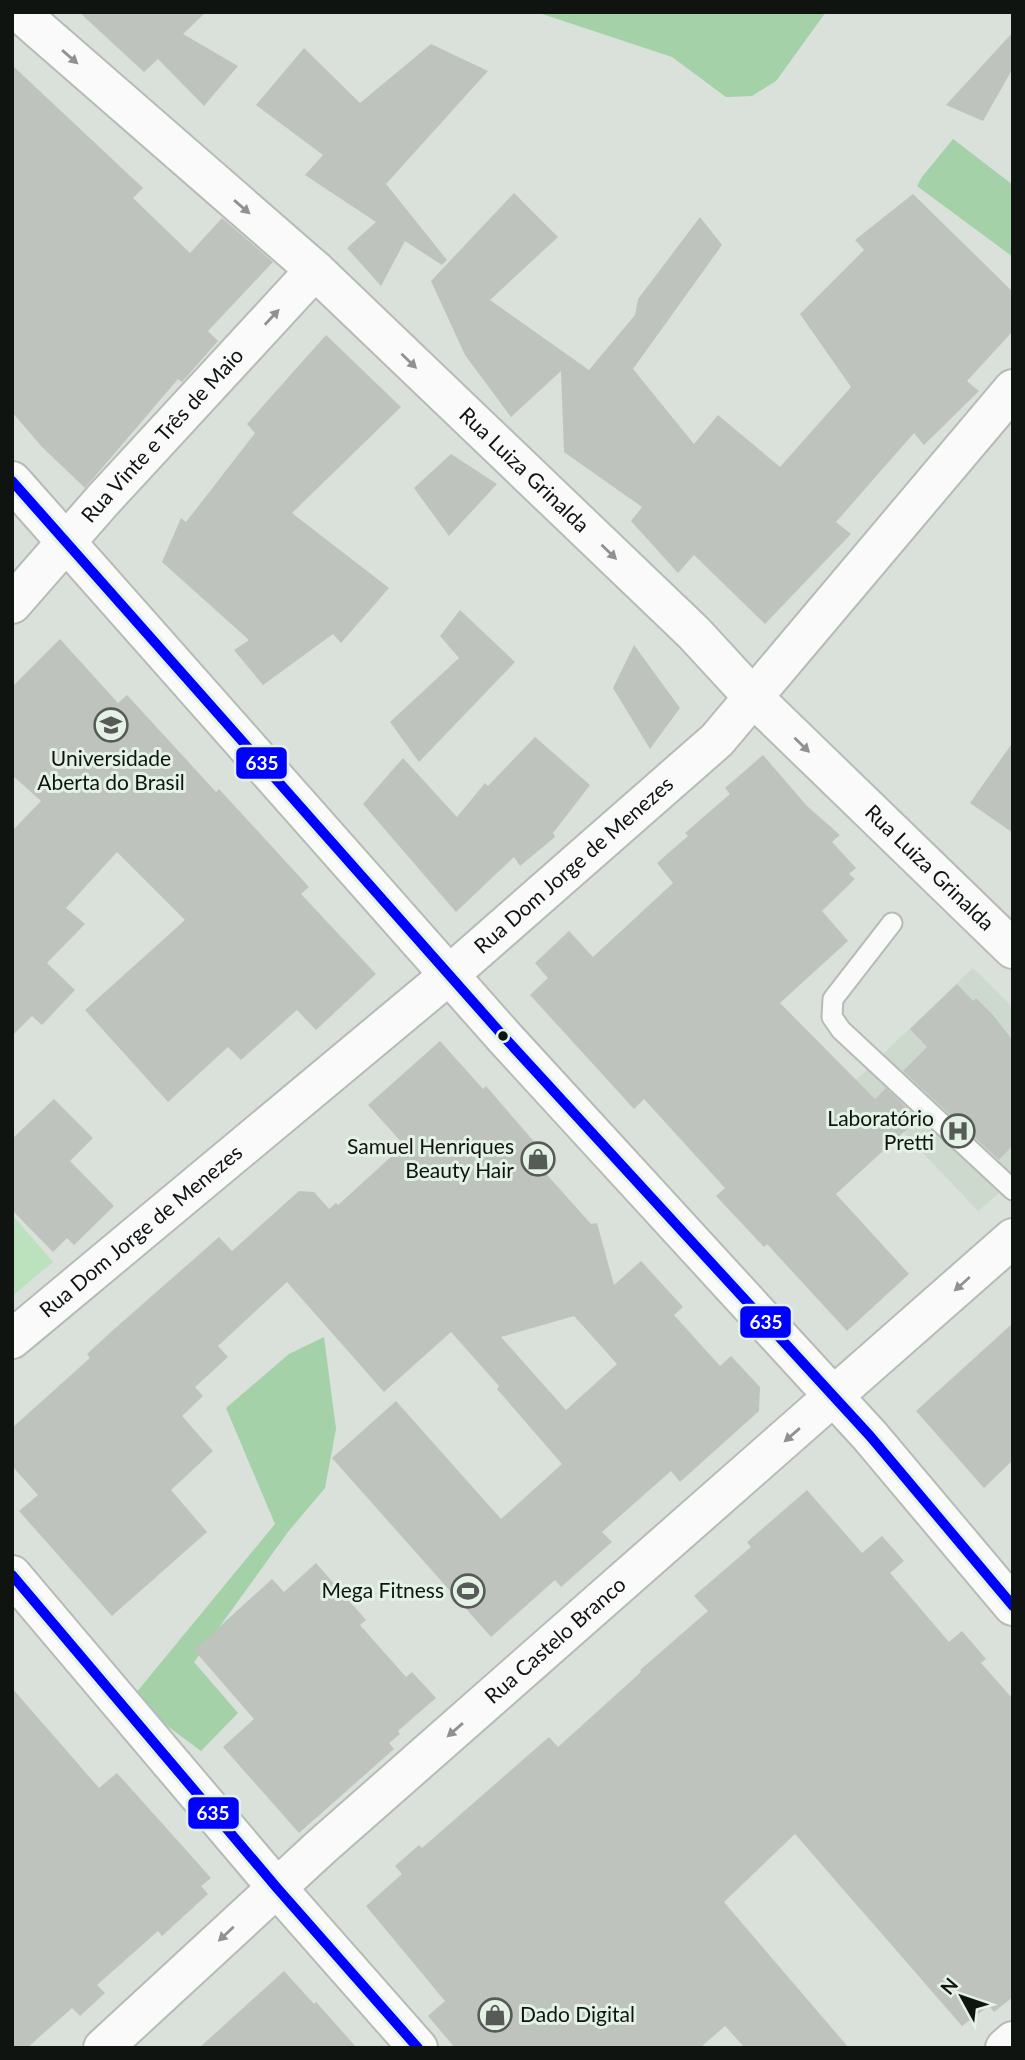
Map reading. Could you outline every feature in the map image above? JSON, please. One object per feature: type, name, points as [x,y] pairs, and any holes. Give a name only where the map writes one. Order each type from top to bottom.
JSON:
[{"type":"street","name":"Rua Luiza Grinalda","points":[[19,12],[315,270],[694,633],[753,698],[1013,949]]},
{"type":"street","name":"Rua Vinte e Três de Maio","points":[[12,604],[102,501],[315,270]]},
{"type":"street","name":"Rua Dom Jorge de Menezes","points":[[12,1339],[449,975],[716,740],[1013,389]]},
{"type":"street","points":[[12,481],[449,975],[835,1397],[1013,1606]]},
{"type":"street","name":"Rua Castelo Branco","points":[[103,2048],[277,1888],[1013,1238]]},
{"type":"street","points":[[12,1575],[277,1888],[418,2048]]},
{"type":"street","points":[[1005,2048],[1013,2041]]},
{"type":"lane","points":[[892,923],[833,999],[832,1017],[841,1030],[1013,1190]]},
{"type":"shaded area","name":"Laboratório Pretti","points":[[973,968],[1013,1008],[1013,1181],[978,1211],[855,1081]]},
{"type":"green space","points":[[536,12],[826,12],[776,81],[752,96],[726,97],[672,57]]},
{"type":"green space","points":[[953,139],[1013,185],[1013,257],[917,186]]},
{"type":"green space","points":[[12,1215],[53,1262],[12,1296]]},
{"type":"green space","points":[[324,1337],[336,1429],[325,1488],[288,1532],[194,1662],[238,1713],[201,1751],[131,1699],[275,1524],[226,1408],[289,1354]]},
{"type":"building","points":[[79,12],[206,12],[183,34],[238,66],[204,106],[158,59],[144,72]]},
{"type":"building","points":[[1013,32],[1013,68],[983,121],[946,105]]},
{"type":"building","points":[[431,44],[488,71],[386,184],[447,260],[442,265],[405,241],[381,286],[347,248],[376,222],[305,175],[323,155],[256,105],[304,48],[360,103]]},
{"type":"building","points":[[12,65],[143,188],[133,198],[190,253],[222,218],[273,262],[208,331],[218,341],[182,382],[178,379],[85,488],[42,447],[12,412]]},
{"type":"building","points":[[514,193],[558,237],[490,300],[589,370],[635,315],[638,299],[700,217],[722,245],[633,369],[694,444],[718,415],[780,467],[851,387],[800,314],[864,250],[855,240],[913,194],[1013,292],[1013,331],[967,381],[979,391],[924,445],[914,433],[836,522],[851,534],[765,624],[694,555],[678,573],[631,521],[642,507],[564,452],[561,371],[511,417],[465,355],[431,281]]},
{"type":"building","points":[[326,335],[401,407],[292,513],[389,588],[341,643],[333,634],[263,685],[234,650],[249,640],[162,562],[181,518],[186,522],[255,433],[247,424]]},
{"type":"building","points":[[451,454],[497,484],[449,536],[414,488]]},
{"type":"building","points":[[460,610],[515,662],[419,762],[390,722],[459,658],[440,636]]},
{"type":"building","points":[[60,639],[118,703],[127,695],[216,792],[219,789],[309,887],[301,894],[376,974],[316,1030],[297,1010],[241,1060],[228,1047],[168,1102],[85,1010],[185,920],[117,852],[66,908],[85,924],[47,963],[75,990],[42,1025],[32,1016],[12,1036],[12,831],[41,801],[12,775],[12,687]]},
{"type":"building","points":[[634,645],[680,708],[650,749],[613,688]]},
{"type":"building","points":[[535,737],[590,785],[553,833],[555,837],[520,866],[514,857],[456,912],[363,804],[403,758],[457,817],[485,783],[488,786]]},
{"type":"building","points":[[1013,742],[1013,833],[970,803]]},
{"type":"building","points":[[763,755],[807,806],[840,835],[832,842],[856,868],[849,874],[855,879],[822,911],[848,941],[780,1003],[875,1099],[886,1088],[918,1119],[836,1194],[909,1274],[847,1331],[767,1244],[764,1247],[716,1196],[725,1188],[644,1099],[634,1109],[530,995],[548,978],[535,963],[569,931],[593,957],[673,883],[657,863],[688,836],[685,833],[730,794],[725,788]]},
{"type":"building","points":[[957,984],[973,1001],[976,998],[993,1015],[1013,1041],[1013,1145],[999,1160],[903,1071],[927,1047],[910,1029]]},
{"type":"building","points":[[440,1041],[483,1089],[486,1086],[550,1160],[541,1168],[591,1224],[597,1223],[614,1285],[641,1261],[683,1307],[674,1315],[720,1366],[731,1356],[760,1387],[759,1411],[680,1482],[671,1471],[602,1532],[612,1542],[561,1587],[555,1580],[491,1637],[332,1458],[396,1401],[501,1519],[562,1464],[451,1332],[384,1392],[287,1282],[218,1346],[228,1357],[195,1387],[203,1396],[182,1416],[213,1451],[171,1490],[207,1532],[112,1616],[19,1511],[38,1495],[12,1466],[12,1428],[90,1358],[87,1354],[219,1237],[232,1251],[299,1191],[314,1192],[329,1209],[336,1203],[338,1205],[404,1145],[368,1105]],"holes":[[[574,1316],[617,1364],[566,1410],[501,1337]]]},
{"type":"building","points":[[54,1099],[93,1138],[70,1161],[114,1206],[74,1245],[67,1238],[53,1252],[12,1210],[12,1139]]},
{"type":"building","points":[[1013,1323],[1013,1460],[984,1488],[916,1411]]},
{"type":"building","points":[[807,1490],[862,1553],[882,1536],[904,1561],[890,1573],[949,1642],[962,1631],[986,1659],[981,1663],[1013,1699],[1013,1997],[994,2012],[989,2006],[962,2026],[795,1834],[724,1902],[849,2048],[745,2048],[725,2026],[700,2048],[455,2048],[428,2016],[445,2001],[366,1906],[402,1874],[395,1866],[419,1845],[422,1848],[549,1737],[558,1747],[708,1611],[694,1596],[751,1547],[747,1542]]},
{"type":"building","points":[[316,1563],[366,1620],[360,1625],[406,1677],[412,1672],[436,1698],[398,1731],[400,1734],[389,1743],[394,1749],[299,1833],[223,1747],[254,1719],[194,1650],[272,1579],[284,1592]]},
{"type":"building","points":[[12,1688],[99,1788],[117,1773],[211,1878],[201,1886],[208,1894],[162,1936],[158,1931],[97,1985],[105,1993],[80,2016],[72,2008],[27,2048],[12,2048]]},
{"type":"building","points":[[284,1971],[357,2048],[199,2048]]},
{"type":"transit line","name":"635","points":[[12,481],[505,1038],[870,1436],[1013,1606]]},
{"type":"transit line","name":"635","points":[[12,1575],[277,1888],[418,2048]]},
{"type":"place","name":"Universidade Aberta do Brasil","points":[[111,725]]},
{"type":"place","name":"Laboratório Pretti","points":[[958,1131]]},
{"type":"place","name":"Samuel Henriques Beauty Hair","points":[[538,1159]]},
{"type":"place","name":"Mega Fitness","points":[[468,1591]]},
{"type":"place","name":"Dado Digital","points":[[495,2015]]}]
